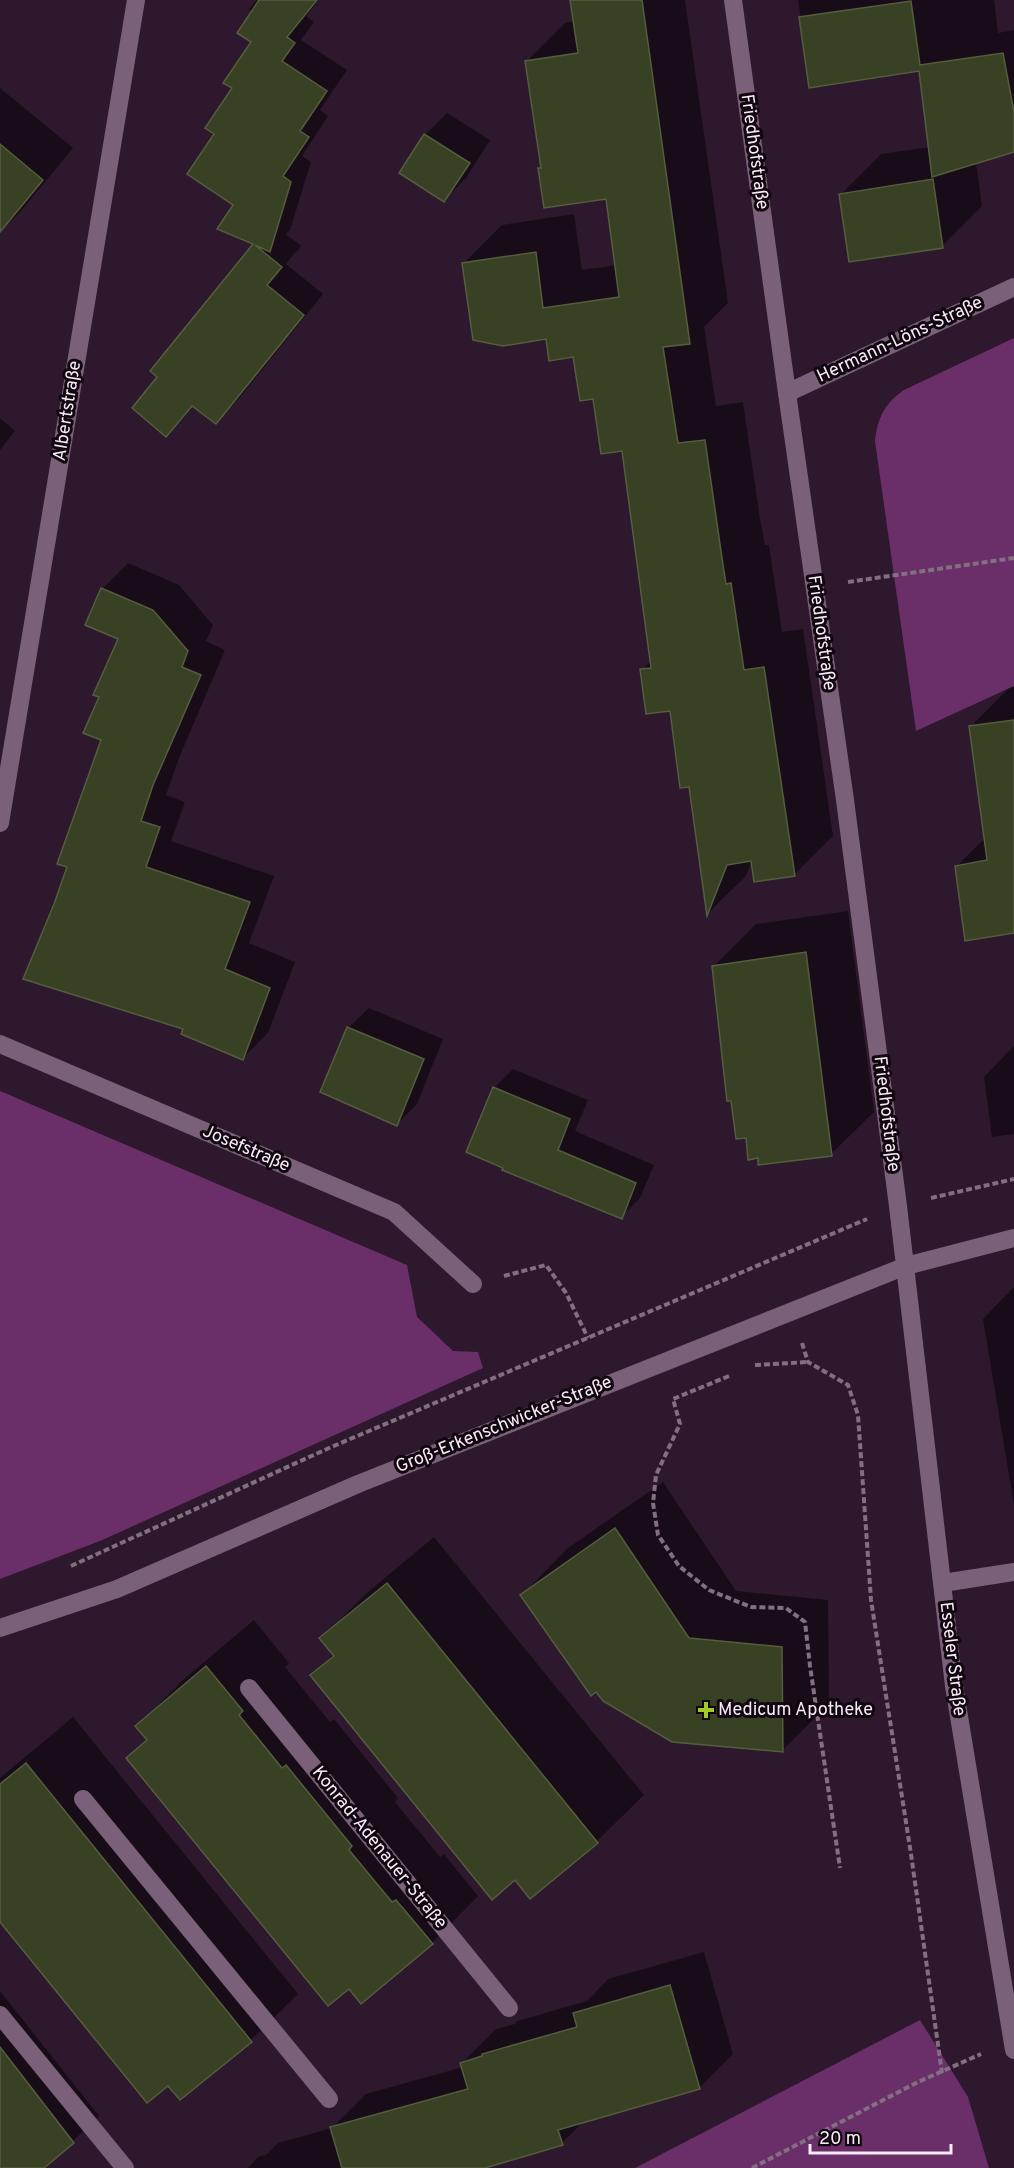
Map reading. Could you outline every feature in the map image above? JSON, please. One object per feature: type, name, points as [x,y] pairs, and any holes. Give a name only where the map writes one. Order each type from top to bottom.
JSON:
[{"type":"main road","name":"Albertstraße","points":[[0,823],[136,0]]},
{"type":"main road","name":"Friedhofstraße","points":[[733,0],[786,393],[845,800],[906,1266]]},
{"type":"main road","name":"Hermann-Löns-Straße","points":[[786,393],[1014,287]]},
{"type":"main road","name":"Josefstraße","points":[[0,1044],[394,1212],[473,1284]]},
{"type":"main road","name":"Groß-Erkenschwicker-Straße","points":[[0,1628],[117,1589],[358,1484],[791,1310],[906,1266],[1014,1238]]},
{"type":"main road","name":"Esseler Straße","points":[[906,1266],[954,1686],[1013,2045]]},
{"type":"main road","points":[[943,1583],[1014,1572]]},
{"type":"main road","name":"Konrad-Adenauer-Straße","points":[[249,1688],[509,2008]]},
{"type":"main road","points":[[82,1799],[328,2099]]},
{"type":"main road","points":[[0,2015],[125,2168]]},
{"type":"path","points":[[814,587],[1014,558]]},
{"type":"path","points":[[63,1569],[329,1448],[898,1206],[1014,1179]]},
{"type":"path","points":[[473,1284],[546,1264],[566,1293],[588,1338]]},
{"type":"path","points":[[791,1310],[808,1362]]},
{"type":"path","points":[[746,1369],[756,1365],[808,1362],[848,1385],[858,1414],[871,1600],[911,1854],[942,2073]]},
{"type":"path","points":[[735,1374],[673,1400],[680,1424],[656,1475],[653,1503],[658,1535],[679,1566],[709,1590],[751,1607],[786,1608],[805,1622],[840,1868]]},
{"type":"path","points":[[752,2168],[918,2082],[1013,2045]]},
{"type":"shaded area","points":[[1014,338],[1014,686],[916,731],[875,441],[878,425],[887,406],[904,390]]},
{"type":"shaded area","points":[[0,1091],[407,1265],[417,1317],[453,1351],[478,1352],[483,1368],[100,1541],[0,1579]]},
{"type":"shaded area","points":[[920,2020],[968,2097],[989,2168],[635,2168]]},
{"type":"building","points":[[259,0],[317,0],[287,37],[295,43],[282,61],[327,91],[300,131],[309,137],[283,176],[291,182],[270,252],[255,245],[282,267],[267,285],[304,315],[216,424],[192,406],[166,437],[132,408],[157,377],[150,371],[253,244],[217,229],[233,205],[187,174],[214,134],[205,128],[232,88],[223,83],[251,42],[237,33]]},
{"type":"building","points":[[570,0],[642,0],[690,344],[663,347],[678,443],[705,440],[726,584],[731,583],[744,670],[764,667],[795,876],[754,882],[751,861],[727,865],[707,916],[689,787],[680,788],[670,711],[646,714],[640,669],[651,668],[622,451],[601,454],[593,399],[580,401],[573,357],[549,361],[546,339],[503,346],[473,340],[462,263],[536,252],[543,308],[619,297],[606,199],[544,208],[538,168],[541,168],[525,61],[578,53]]},
{"type":"building","points":[[911,1],[920,65],[1003,53],[1014,112],[1014,152],[932,177],[919,71],[809,88],[799,17]]},
{"type":"building","points":[[424,134],[470,163],[444,202],[399,173]]},
{"type":"building","points":[[0,144],[43,180],[0,232]]},
{"type":"building","points":[[933,179],[943,248],[849,262],[839,194]]},
{"type":"building","points":[[101,588],[153,610],[188,651],[182,667],[201,675],[153,785],[141,821],[160,827],[146,867],[250,902],[225,969],[270,988],[243,1060],[181,1034],[183,1029],[23,979],[67,867],[57,864],[101,740],[83,733],[99,697],[93,695],[118,639],[85,625]]},
{"type":"building","points":[[1014,720],[1014,933],[965,941],[955,866],[987,860],[969,726]]},
{"type":"building","points":[[806,952],[832,1156],[758,1165],[758,1158],[748,1160],[746,1138],[736,1139],[731,1101],[727,1101],[712,966]]},
{"type":"building","points":[[347,1027],[424,1059],[397,1126],[320,1092]]},
{"type":"building","points":[[493,1087],[570,1119],[558,1150],[636,1183],[622,1219],[502,1170],[503,1168],[466,1152]]},
{"type":"building","points":[[615,1528],[689,1638],[782,1647],[783,1752],[672,1742],[603,1701],[596,1692],[591,1696],[520,1595]]},
{"type":"building","points":[[387,1583],[598,1843],[530,1899],[515,1880],[492,1900],[310,1675],[334,1656],[319,1638]]},
{"type":"building","points":[[206,1666],[243,1711],[239,1715],[282,1768],[286,1765],[352,1846],[349,1850],[392,1902],[396,1900],[433,1944],[361,2004],[349,1989],[328,2006],[126,1758],[147,1740],[135,1726]]},
{"type":"building","points":[[26,1763],[252,2042],[180,2100],[168,2086],[147,2103],[0,1922],[0,1784]]},
{"type":"building","points":[[670,1985],[700,2089],[558,2130],[563,2145],[485,2168],[342,2168],[330,2127],[468,2089],[460,2063],[482,2056],[482,2054],[577,2027],[573,2013]]},
{"type":"building","points":[[0,2047],[74,2143],[44,2168],[0,2168]]},
{"type":"place","name":"Medicum Apotheke","points":[[706,1710]]}]
